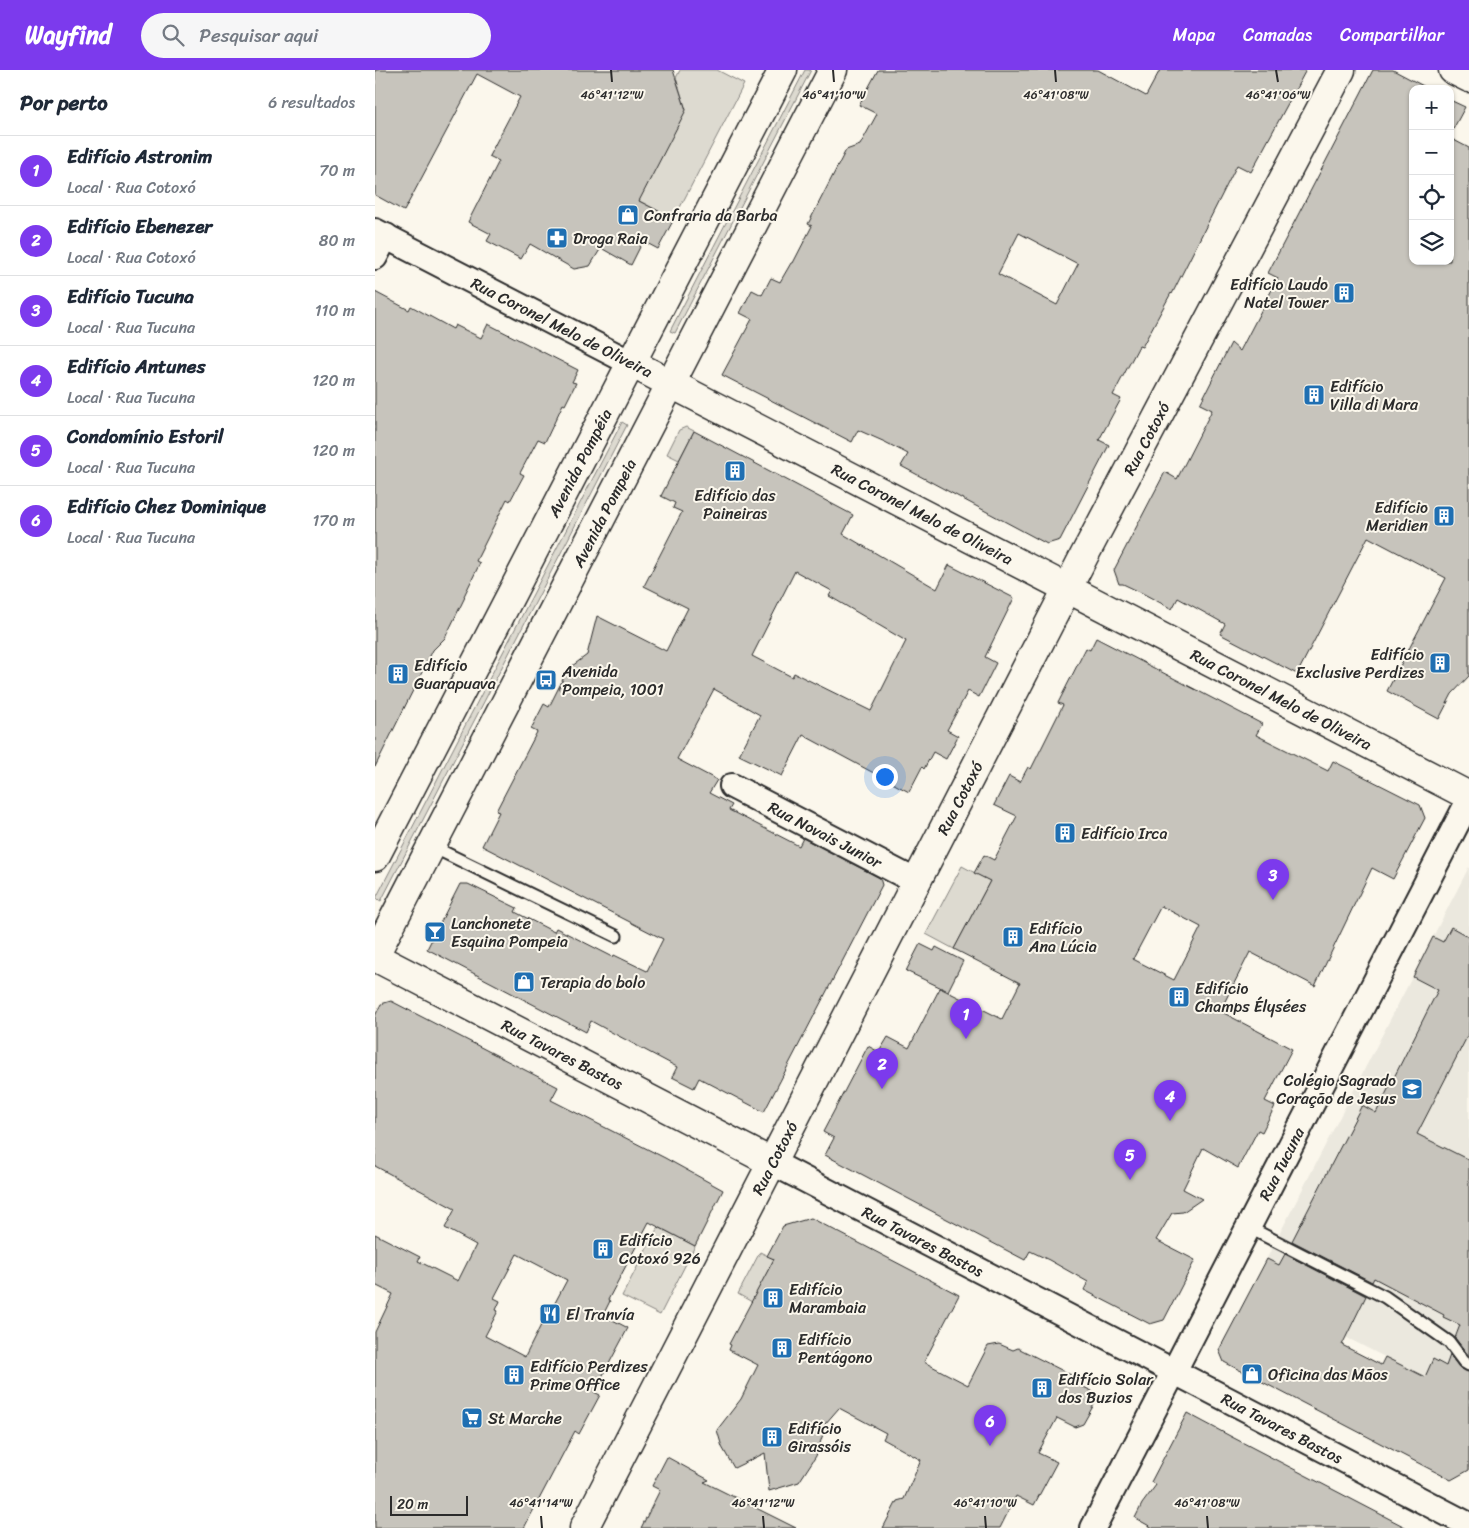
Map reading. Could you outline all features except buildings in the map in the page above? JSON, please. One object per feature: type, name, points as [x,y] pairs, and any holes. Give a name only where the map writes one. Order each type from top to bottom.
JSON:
[{"type":"street","name":"Avenida Pompéia","points":[[375,857],[783,70]]},
{"type":"street","name":"Avenida Pompeia","points":[[375,956],[833,70]]},
{"type":"street","name":"Rua Cotoxó","points":[[584,1528],[1089,548],[1341,70]]},
{"type":"street","points":[[1453,70],[1469,78]]},
{"type":"street","name":"Rua Coronel Melo de Oliveira","points":[[379,241],[671,383],[1469,796]]},
{"type":"street","name":"Rua Novais Junior","points":[[733,786],[917,882]]},
{"type":"street","name":"Rua Tucuna","points":[[1093,1528],[1469,800]]},
{"type":"street","name":"Rua Tavares Bastos","points":[[375,956],[1469,1525]]},
{"type":"lane","points":[[431,846],[616,936]]},
{"type":"lane","points":[[1248,1227],[1385,1297],[1449,1342],[1464,1362],[1469,1365]]},
{"type":"shaded area","points":[[680,70],[717,70],[744,84],[674,219],[585,173],[686,110],[676,78]]},
{"type":"shaded area","points":[[805,70],[811,70],[675,333],[670,331]]},
{"type":"shaded area","points":[[622,422],[627,425],[381,901],[376,898]]},
{"type":"shaded area","points":[[686,427],[694,431],[679,460],[667,454],[679,430]]},
{"type":"shaded area","points":[[962,866],[990,881],[954,949],[926,934]]},
{"type":"shaded area","name":"Colégio Sagrado Coração de Jesus","points":[[1469,867],[1469,1406],[1424,1377],[1251,1289]]},
{"type":"shaded area","points":[[658,1227],[695,1246],[660,1315],[622,1296]]},
{"type":"shaded area","points":[[760,1252],[774,1259],[752,1302],[738,1294]]},
{"type":"place","name":"Confraria da Barba","points":[[628,215]]},
{"type":"place","name":"Droga Raia","points":[[557,238]]},
{"type":"place","name":"Edifício Laudo Natel Tower","points":[[1344,293]]},
{"type":"place","name":"Edifício Villa di Mara","points":[[1314,395]]},
{"type":"place","name":"Edifício das Paineiras","points":[[735,471]]},
{"type":"place","name":"Edifício Meridien","points":[[1444,516]]},
{"type":"place","name":"Edifício Exclusive Perdizes","points":[[1440,663]]},
{"type":"place","name":"Edifício Guarapuava","points":[[398,674]]},
{"type":"place","name":"Avenida Pompeia, 1001","points":[[546,680]]},
{"type":"place","name":"Edifício Irca","points":[[1065,833]]},
{"type":"place","name":"Edifício Tucuna","points":[[1273,900]]},
{"type":"place","name":"Lanchonete Esquina Pompeia","points":[[435,932]]},
{"type":"place","name":"Edifício Ana Lúcia","points":[[1013,937]]},
{"type":"place","name":"Terapia do bolo","points":[[524,982]]},
{"type":"place","name":"Edifício Champs Élysées","points":[[1179,997]]},
{"type":"place","name":"Edifício Astronim","points":[[966,1039]]},
{"type":"place","name":"Edifício Ebenezer","points":[[882,1089]]},
{"type":"place","name":"Colégio Sagrado Coração de Jesus","points":[[1412,1089]]},
{"type":"place","name":"Edifício Antunes","points":[[1170,1121]]},
{"type":"place","name":"Condomínio Estoril","points":[[1130,1180]]},
{"type":"place","name":"Edifício Cotoxó 926","points":[[603,1249]]},
{"type":"place","name":"Edifício Marambaia","points":[[773,1298]]},
{"type":"place","name":"El Tranvía","points":[[550,1314]]},
{"type":"place","name":"Edifício Pentágono","points":[[782,1348]]},
{"type":"place","name":"Oficina das Mãos","points":[[1252,1374]]},
{"type":"place","name":"Edifício Perdizes Prime Office","points":[[514,1375]]},
{"type":"place","name":"Edifício Solar dos Buzios","points":[[1042,1388]]},
{"type":"place","name":"St Marche","points":[[472,1418]]},
{"type":"place","name":"Edifício Girassóis","points":[[772,1437]]},
{"type":"place","name":"Edifício Chez Dominique","points":[[990,1446]]}]
